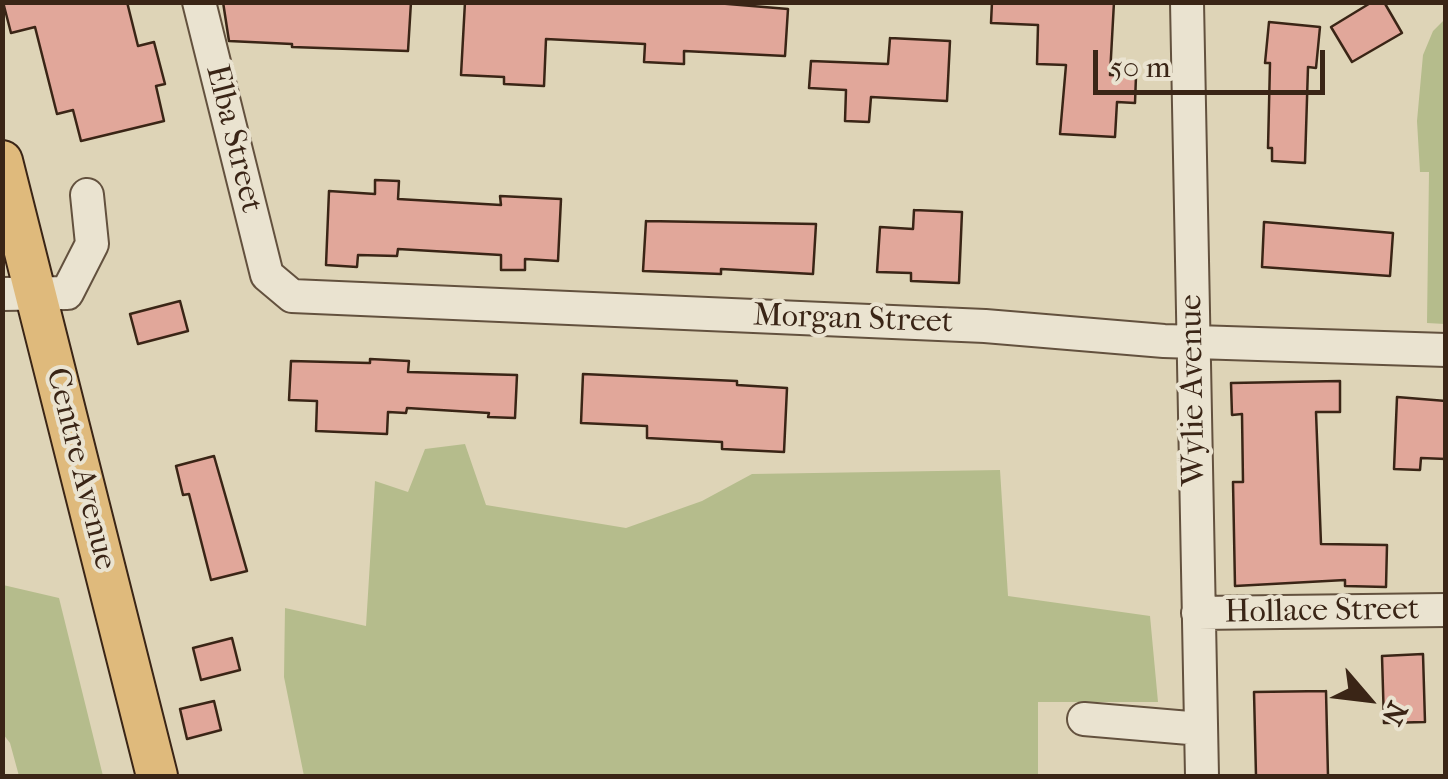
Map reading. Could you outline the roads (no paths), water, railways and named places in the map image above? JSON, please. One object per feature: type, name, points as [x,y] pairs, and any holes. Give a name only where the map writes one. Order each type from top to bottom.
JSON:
[{"type":"main road","name":"Centre Avenue","points":[[2,160],[19,294],[158,776]]},
{"type":"street","name":"Elba Street","points":[[199,2],[267,275]]},
{"type":"street","name":"Wylie Avenue","points":[[1187,2],[1202,776]]},
{"type":"street","points":[[19,294],[67,292],[92,244],[87,195]]},
{"type":"street","name":"Morgan Street","points":[[267,275],[292,296],[986,326],[1193,342],[1446,350]]},
{"type":"street","name":"Hollace Street","points":[[1198,614],[1446,610]]},
{"type":"street","points":[[1084,720],[1201,729]]}]
